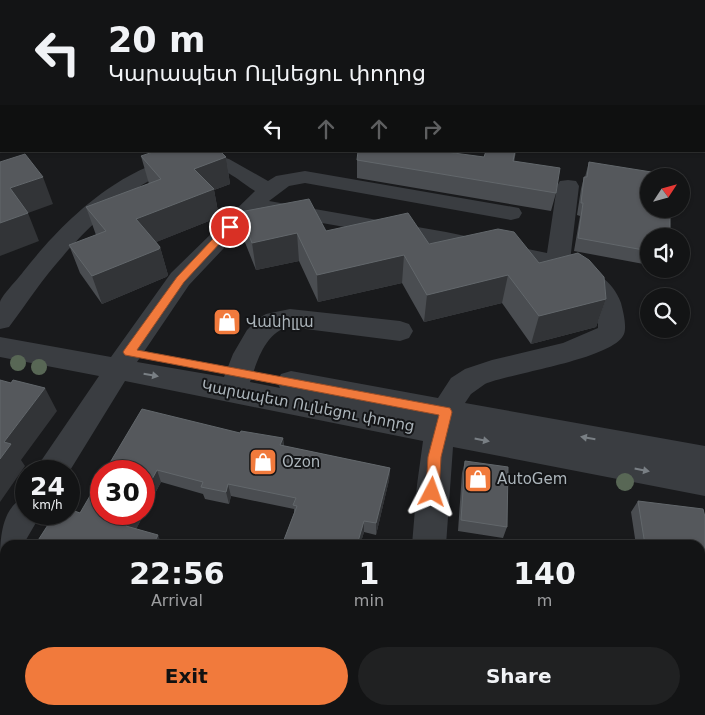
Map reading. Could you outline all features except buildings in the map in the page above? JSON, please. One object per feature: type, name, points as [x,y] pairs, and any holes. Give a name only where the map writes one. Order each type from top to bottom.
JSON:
[{"type":"street","points":[[0,320],[54,251],[106,203],[136,179],[160,168],[184,161],[209,159],[226,165],[260,197],[324,215],[536,257],[596,284],[604,293],[610,312],[612,332],[598,341],[546,358],[483,374],[461,386],[444,422],[435,457],[429,540]]},
{"type":"street","points":[[59,460],[123,361],[180,279],[260,197],[284,180],[305,178],[512,214]]},
{"type":"street","points":[[557,265],[568,186]]},
{"type":"street","points":[[236,381],[260,332],[269,324],[280,320],[290,318],[400,331]]},
{"type":"street","name":"Կարապետ Ուլնեցու փողոց","points":[[0,329],[123,361]]},
{"type":"street","name":"Կարապետ Ուլնեցու փողոց","points":[[0,347],[123,361],[236,381],[444,422],[705,482]]},
{"type":"street","name":"Կարապետ Ուլնեցու փողոց","points":[[444,422],[705,459]]},
{"type":"street","points":[[8,540],[17,525]]},
{"type":"place","name":"Վանիլլա","points":[[227,322]]},
{"type":"place","name":"Ozon","points":[[263,462]]},
{"type":"place","name":"AutoGem","points":[[478,479]]},
{"type":"route","points":[[230,227],[180,279],[129,352],[446,412],[435,457],[432,492]]}]
